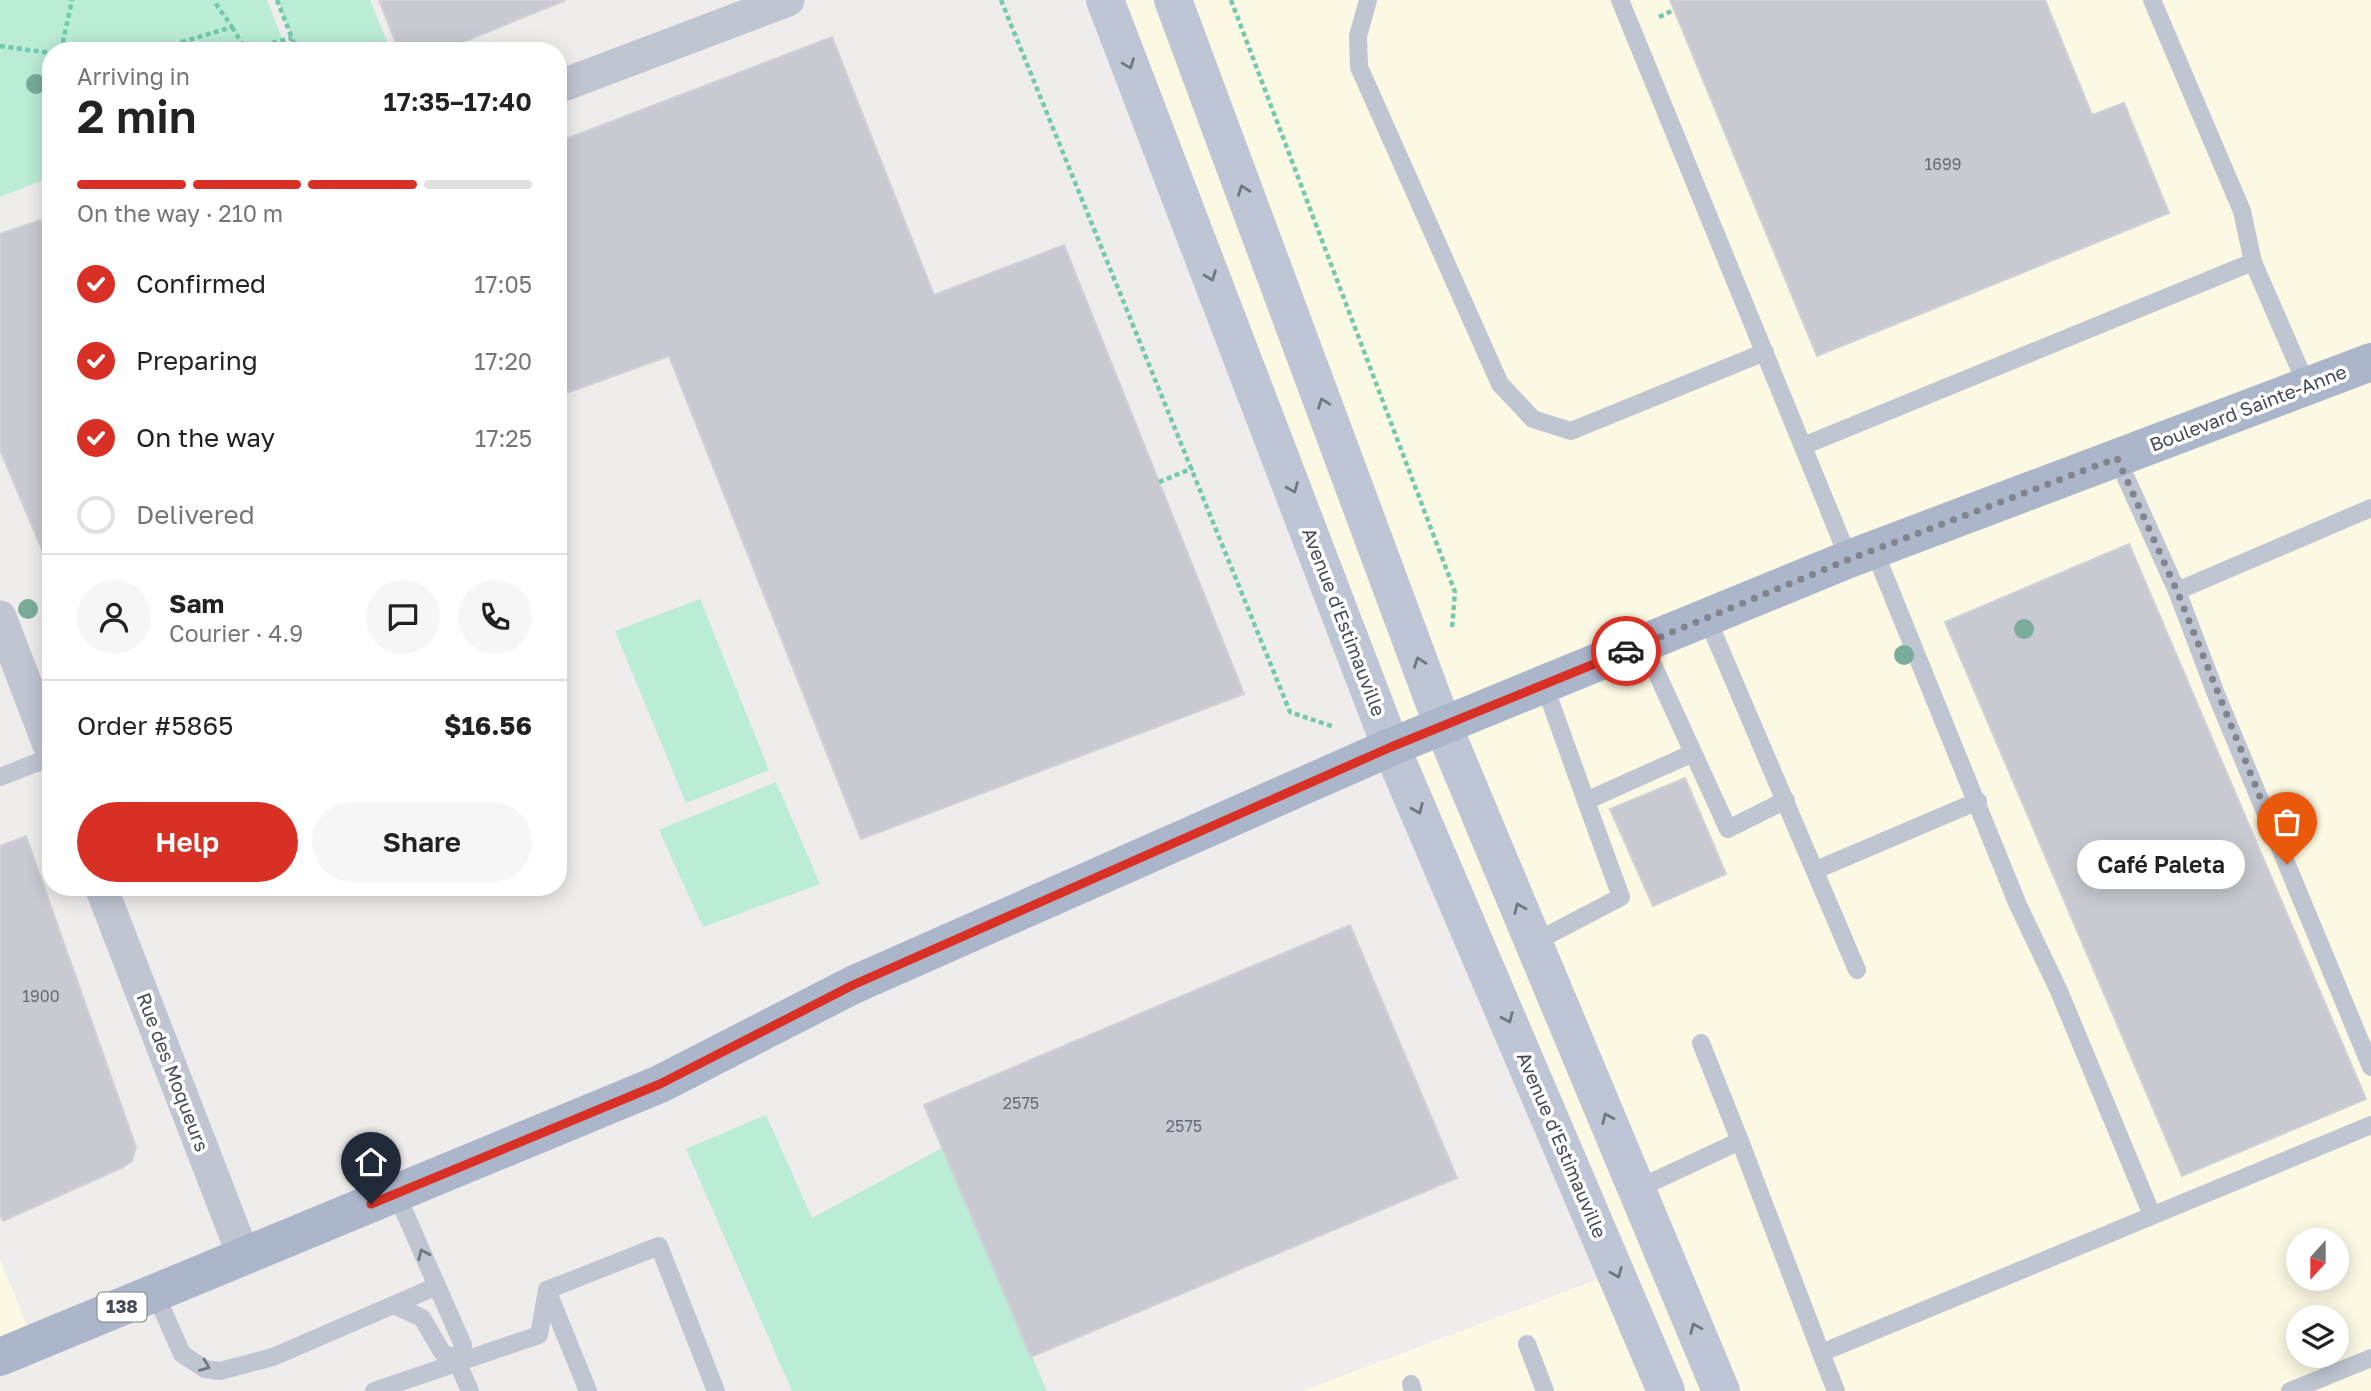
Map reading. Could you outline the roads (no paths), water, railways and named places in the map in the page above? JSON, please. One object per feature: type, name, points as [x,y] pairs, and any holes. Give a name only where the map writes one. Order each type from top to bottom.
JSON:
[{"type":"main road","name":"Avenue d'Estimauville","points":[[1105,0],[1391,747],[1666,1391]]},
{"type":"main road","points":[[1173,0],[1443,726],[1721,1391]]},
{"type":"main road","name":"Boulevard Sainte-Anne","points":[[1,1354],[244,1257],[660,1084],[853,985],[1391,747],[1862,554],[2371,362]]},
{"type":"street","points":[[567,84],[788,0]]},
{"type":"street","points":[[0,617],[42,727]]},
{"type":"street","name":"Rue des Moqueurs","points":[[104,896],[244,1257]]},
{"type":"lane","points":[[1368,0],[1358,36],[1359,67],[1500,384],[1534,419],[1571,431],[1765,352]]},
{"type":"lane","points":[[1620,0],[1803,446],[1862,554],[1978,801],[2018,905],[2059,991],[2152,1215]]},
{"type":"lane","points":[[2152,0],[2242,211],[2253,262],[2306,386]]},
{"type":"lane","points":[[1803,446],[2253,262]]},
{"type":"lane","points":[[2117,458],[2177,591],[2216,694],[2371,1068]]},
{"type":"lane","points":[[2177,591],[2371,508]]},
{"type":"lane","points":[[1707,618],[1857,970]]},
{"type":"lane","points":[[1643,643],[1727,829],[1786,800]]},
{"type":"lane","points":[[1534,943],[1621,897],[1544,684]]},
{"type":"lane","points":[[1586,801],[1693,753]]},
{"type":"lane","points":[[0,777],[42,761]]},
{"type":"lane","points":[[1816,870],[1978,801]]},
{"type":"lane","points":[[1701,1043],[1836,1391]]},
{"type":"lane","points":[[1821,1353],[2371,1125]]},
{"type":"lane","points":[[1637,1189],[1740,1141]]},
{"type":"lane","points":[[396,1193],[463,1345],[457,1361]]},
{"type":"lane","points":[[547,1290],[659,1246],[716,1391]]},
{"type":"lane","points":[[155,1293],[182,1354],[205,1368],[220,1371],[274,1357],[437,1286]]},
{"type":"lane","points":[[374,1391],[539,1335],[547,1290]]},
{"type":"lane","points":[[547,1290],[588,1391]]},
{"type":"lane","points":[[394,1305],[422,1318],[442,1352],[457,1361],[470,1391]]},
{"type":"lane","points":[[1527,1344],[1545,1391]]},
{"type":"lane","points":[[2290,1391],[2371,1359]]},
{"type":"place","name":"Café Paleta","points":[[2287,864]]}]
